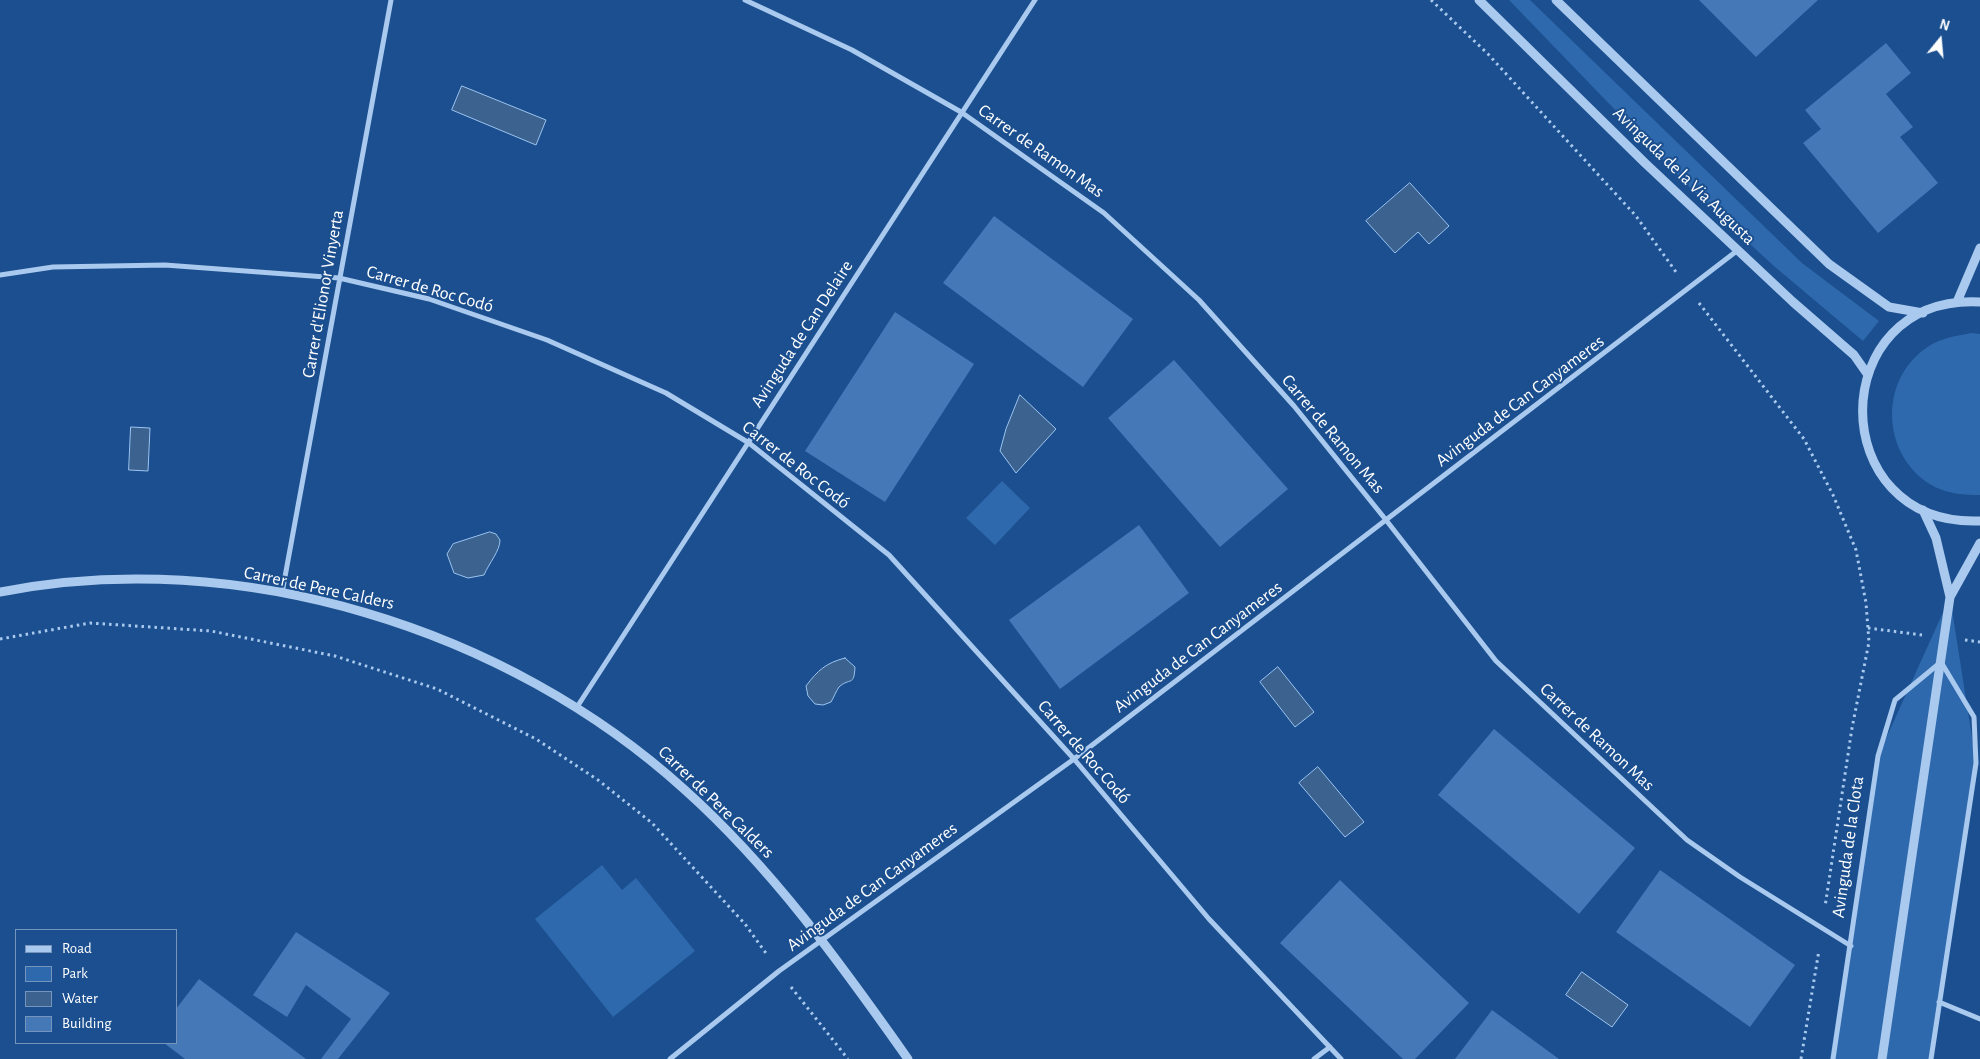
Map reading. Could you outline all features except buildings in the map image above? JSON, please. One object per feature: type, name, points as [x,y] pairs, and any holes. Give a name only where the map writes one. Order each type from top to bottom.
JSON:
[{"type":"street","name":"Carrer d'Elionor Vinyerta","points":[[282,593],[391,0]]},
{"type":"street","name":"Carrer de Ramon Mas","points":[[745,0],[852,50],[961,112],[1104,213],[1199,300],[1294,406],[1496,661],[1687,840],[1747,882],[1850,946]]},
{"type":"street","name":"Avinguda de Can Delaire","points":[[577,707],[1035,0]]},
{"type":"street","name":"Avinguda de la Via Augusta","points":[[1479,0],[1645,163],[1854,355],[1868,375]]},
{"type":"street","points":[[1556,0],[1829,264],[1889,307],[1923,313]]},
{"type":"street","points":[[1957,302],[1980,248]]},
{"type":"street","name":"Avinguda de Can Canyameres","points":[[670,1059],[820,940],[1074,759],[1738,250]]},
{"type":"street","name":"Carrer de Roc Codó","points":[[0,275],[53,267],[165,265],[339,278],[429,299],[547,340],[666,393],[749,443],[889,556],[1074,759],[1209,920],[1341,1059]]},
{"type":"street","points":[[1980,302],[1957,302],[1939,306],[1904,324],[1888,339],[1873,362],[1862,398],[1862,423],[1872,458],[1893,488],[1922,510],[1961,522],[1980,521]]},
{"type":"street","points":[[1922,510],[1936,538],[1950,597]]},
{"type":"street","points":[[1882,1059],[1950,597],[1980,543]]},
{"type":"street","name":"Carrer de Pere Calders","points":[[0,592],[73,582],[109,580],[166,580],[226,585],[282,593],[386,618],[446,640],[497,663],[577,707],[646,756],[686,790],[766,872],[820,940],[908,1059]]},
{"type":"street","points":[[1931,1059],[1976,763],[1974,717],[1941,662]]},
{"type":"street","name":"Avinguda de la Clota","points":[[1832,1059],[1878,756],[1896,700],[1941,662]]},
{"type":"street","points":[[1940,1002],[1980,1019]]},
{"type":"street","points":[[1314,1059],[1330,1048]]},
{"type":"path","points":[[0,639],[90,623],[212,631],[335,656],[437,689],[536,738],[598,780],[652,823],[745,924],[848,1059]]},
{"type":"path","points":[[1824,913],[1852,728],[1869,642],[1868,628]]},
{"type":"path","points":[[1802,1059],[1820,940]]},
{"type":"green space","points":[[1509,0],[1530,0],[1802,263],[1879,321],[1863,341],[1775,267],[1702,200]]},
{"type":"green space","points":[[1972,333],[1980,334],[1980,495],[1946,491],[1935,487],[1918,475],[1905,459],[1897,442],[1892,422],[1893,403],[1898,384],[1908,366],[1927,347],[1939,341]]},
{"type":"green space","points":[[1002,481],[1030,508],[995,545],[966,518]]},
{"type":"green space","points":[[1950,597],[1976,763],[1931,1059],[1830,1059],[1878,756]]},
{"type":"green space","points":[[602,865],[622,890],[636,878],[695,951],[613,1017],[535,919]]},
{"type":"water","points":[[462,86],[546,120],[536,145],[452,110]]},
{"type":"water","points":[[1410,183],[1449,226],[1429,244],[1418,232],[1395,253],[1366,221]]},
{"type":"water","points":[[1020,395],[1056,429],[1016,473],[1000,451],[1006,429]]},
{"type":"water","points":[[131,427],[150,428],[148,471],[129,470]]},
{"type":"water","points":[[490,532],[496,534],[500,544],[484,575],[468,578],[454,573],[447,554],[453,544]]},
{"type":"water","points":[[845,658],[855,667],[854,677],[851,681],[839,687],[831,702],[823,705],[815,704],[808,696],[806,686],[823,668]]},
{"type":"water","points":[[1278,667],[1314,712],[1295,727],[1260,682]]},
{"type":"water","points":[[1318,767],[1364,822],[1345,837],[1299,783]]},
{"type":"water","points":[[1582,972],[1628,1005],[1612,1027],[1566,995]]}]
